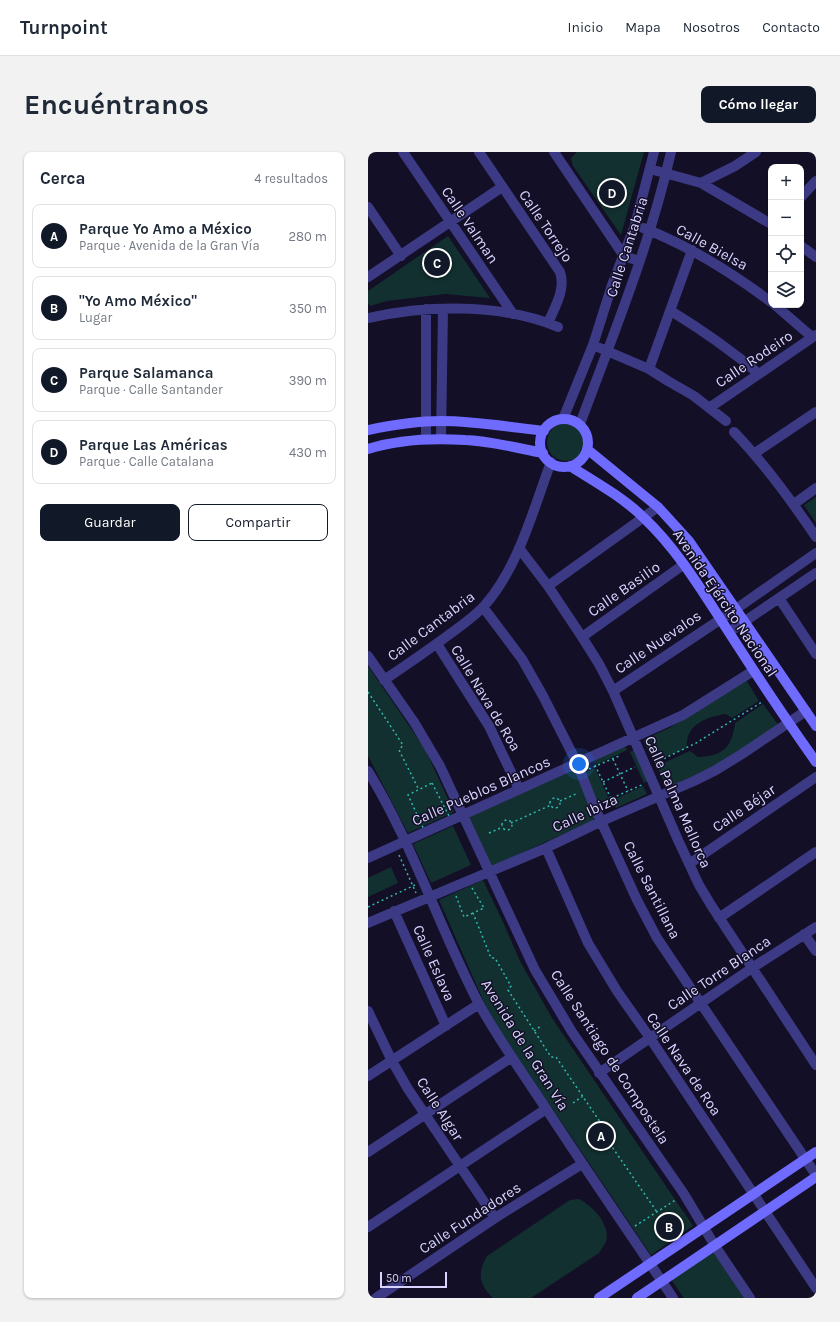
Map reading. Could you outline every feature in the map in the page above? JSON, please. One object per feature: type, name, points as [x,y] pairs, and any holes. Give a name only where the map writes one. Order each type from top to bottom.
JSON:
[{"type":"street","name":"Calle Valman","points":[[404,152],[513,314]]},
{"type":"street","name":"Calle Torrejo","points":[[479,152],[556,267],[562,279],[560,295],[548,323]]},
{"type":"street","name":"Calle Cantabria","points":[[563,419],[593,345],[612,285],[635,225],[654,152]]},
{"type":"street","name":"Calle Cantabria","points":[[580,424],[639,261],[671,152]]},
{"type":"street","points":[[701,183],[735,166],[756,152]]},
{"type":"street","points":[[559,153],[624,256],[639,261]]},
{"type":"street","points":[[650,169],[701,183],[768,220]]},
{"type":"street","points":[[804,194],[816,181]]},
{"type":"street","points":[[368,277],[502,187]]},
{"type":"street","points":[[368,207],[401,256]]},
{"type":"street","name":"Calle Bielsa","points":[[635,225],[692,250],[719,266],[768,300]]},
{"type":"street","points":[[804,248],[816,257]]},
{"type":"street","points":[[649,368],[671,312],[692,250]]},
{"type":"street","points":[[779,308],[814,336]]},
{"type":"street","points":[[368,318],[426,309],[482,310],[513,314],[558,327]]},
{"type":"street","points":[[426,309],[426,440]]},
{"type":"street","points":[[441,439],[443,309]]},
{"type":"street","points":[[671,312],[730,350],[758,374]]},
{"type":"street","name":"Calle Rodeiro","points":[[709,408],[814,336]]},
{"type":"street","points":[[593,345],[649,368],[694,396],[726,421]]},
{"type":"street","points":[[755,453],[816,412]]},
{"type":"street","points":[[563,419],[569,419],[580,424],[588,438],[587,449],[581,460],[570,466],[560,466],[551,462],[543,453],[541,442],[544,431],[555,421],[563,419]]},
{"type":"street","points":[[368,430],[427,421],[442,421],[544,431]]},
{"type":"street","points":[[734,432],[755,453],[794,504],[816,537]]},
{"type":"street","points":[[368,448],[400,441],[441,439],[466,440],[543,453]]},
{"type":"street","name":"Avenida Ejército Nacional","points":[[587,449],[658,506],[689,541],[816,726]]},
{"type":"street","name":"Calle Cantabria","points":[[384,680],[437,644],[470,619],[483,607],[497,590],[519,548],[551,462]]},
{"type":"street","name":"Avenida Ejército Nacional","points":[[570,466],[627,503],[644,517],[659,534],[683,565],[729,632],[770,697],[816,762]]},
{"type":"street","points":[[794,504],[816,488]]},
{"type":"street","points":[[548,586],[658,506]]},
{"type":"street","name":"Calle Palma Mallorca","points":[[519,548],[548,586],[582,637],[613,691],[635,743],[641,767],[652,780],[699,885],[719,918],[816,1065]]},
{"type":"street","points":[[736,609],[816,553]]},
{"type":"street","name":"Calle Basilio","points":[[582,637],[683,565]]},
{"type":"street","points":[[729,632],[816,573]]},
{"type":"street","points":[[779,598],[816,654]]},
{"type":"street","name":"Calle Santillana","points":[[483,607],[504,633],[530,671],[544,696],[577,763],[594,806],[634,894],[657,938],[816,1176]]},
{"type":"street","name":"Calle Nuevalos","points":[[613,691],[736,609]]},
{"type":"street","name":"Calle Nava de Roa","points":[[437,644],[489,726],[519,789]]},
{"type":"street","name":"Calle Santiago de Compostela","points":[[368,656],[427,743],[440,766],[535,970],[572,1032],[684,1194],[715,1246],[750,1298]]},
{"type":"street","name":"Calle Pueblos Blancos","points":[[368,858],[577,763],[593,762],[635,743],[753,671]]},
{"type":"street","name":"Calle Ibiza","points":[[368,923],[546,848],[716,770],[806,711]]},
{"type":"street","name":"Avenida de la Gran Vía","points":[[368,771],[388,806],[405,842],[419,884],[430,896],[479,1004],[582,1164],[673,1298]]},
{"type":"street","name":"Calle Béjar","points":[[689,864],[816,777]]},
{"type":"street","name":"Calle Nava de Roa","points":[[546,848],[588,943],[616,991],[650,1038],[816,1288]]},
{"type":"street","points":[[719,918],[816,852]]},
{"type":"street","name":"Calle Eslava","points":[[394,911],[446,1026]]},
{"type":"street","name":"Calle Torre Blanca","points":[[599,1073],[752,968],[816,927]]},
{"type":"street","points":[[804,934],[816,952]]},
{"type":"street","points":[[368,1076],[479,1004]]},
{"type":"street","name":"Calle Algar","points":[[368,1011],[392,1061],[424,1114],[495,1218]]},
{"type":"street","points":[[368,1152],[512,1057]]},
{"type":"street","points":[[368,1227],[546,1109]]},
{"type":"street","points":[[599,1298],[816,1152]]},
{"type":"street","name":"Calle Fundadores","points":[[376,1298],[495,1218],[582,1164]]},
{"type":"street","points":[[637,1298],[816,1176]]},
{"type":"path","points":[[368,692],[403,744],[399,750],[419,790]]},
{"type":"path","points":[[603,782],[696,743],[770,697]]},
{"type":"path","points":[[584,772],[593,762],[613,758],[635,743]]},
{"type":"path","points":[[613,758],[628,791]]},
{"type":"path","points":[[593,762],[619,814]]},
{"type":"path","points":[[594,806],[611,800],[652,780]]},
{"type":"path","points":[[432,783],[451,820],[425,832],[408,795],[419,790],[432,783]]},
{"type":"path","points":[[512,823],[551,805],[551,802],[554,799],[560,801],[578,793]]},
{"type":"path","points":[[551,805],[554,808],[558,808],[560,801]]},
{"type":"path","points":[[488,833],[502,827],[502,823],[506,820],[509,820],[512,823]]},
{"type":"path","points":[[502,827],[506,830],[510,829],[512,827],[512,823]]},
{"type":"path","points":[[396,846],[419,884],[419,901]]},
{"type":"path","points":[[368,907],[419,884]]},
{"type":"path","points":[[456,896],[464,917],[484,908],[470,886]]},
{"type":"path","points":[[473,913],[491,958],[495,958],[510,986],[508,990],[551,1057],[556,1057],[583,1096],[611,1138],[608,1141],[657,1212]]},
{"type":"path","points":[[534,1031],[541,1026]]},
{"type":"path","points":[[573,1103],[583,1096]]},
{"type":"path","points":[[627,1230],[684,1194]]},
{"type":"green space","points":[[577,152],[644,152],[621,235],[573,166],[571,158]]},
{"type":"green space","points":[[448,236],[490,298],[445,294],[387,301],[370,306],[368,303],[368,291]]},
{"type":"green space","points":[[562,423],[570,423],[580,428],[584,435],[584,449],[580,456],[570,461],[562,461],[552,456],[550,453],[547,446],[547,438],[552,428],[555,426]]},
{"type":"green space","points":[[816,497],[816,523],[804,505]]},
{"type":"green space","points":[[368,666],[425,749],[454,812],[408,833],[368,756]]},
{"type":"green space","points":[[745,678],[759,701],[732,718],[726,714],[712,717],[699,723],[693,727],[690,733],[687,740],[687,748],[654,762],[643,740],[671,727]]},
{"type":"green space","points":[[763,704],[779,726],[720,764],[666,788],[657,766],[690,751],[698,757],[713,755],[719,752],[724,749],[731,739],[734,732],[735,723]]},
{"type":"green space","points":[[623,741],[627,750],[596,765],[591,755]]},
{"type":"green space","points":[[640,747],[654,778],[644,783],[630,752]]},
{"type":"green space","points":[[595,768],[609,799],[599,804],[585,773]]},
{"type":"green space","points":[[575,769],[598,818],[489,868],[466,818]]},
{"type":"green space","points":[[643,786],[647,794],[616,808],[613,800]]},
{"type":"green space","points":[[453,826],[471,865],[431,883],[413,844]]},
{"type":"green space","points":[[391,867],[398,883],[368,897],[368,878]]},
{"type":"green space","points":[[483,880],[520,961],[552,1018],[693,1226],[651,1255],[500,1031],[484,1002],[439,900]]},
{"type":"green space","points":[[579,1199],[595,1211],[606,1229],[606,1242],[599,1253],[531,1298],[493,1298],[482,1283],[481,1278],[482,1268],[487,1256],[570,1200]]},
{"type":"green space","points":[[713,1249],[747,1298],[684,1298],[670,1278]]},
{"type":"place","name":"Parque Las Américas","points":[[612,193]]},
{"type":"place","name":"Parque Salamanca","points":[[437,263]]},
{"type":"place","name":"Parque Yo Amo a México","points":[[601,1136]]},
{"type":"place","name":"\"Yo Amo México\"","points":[[669,1227]]}]
